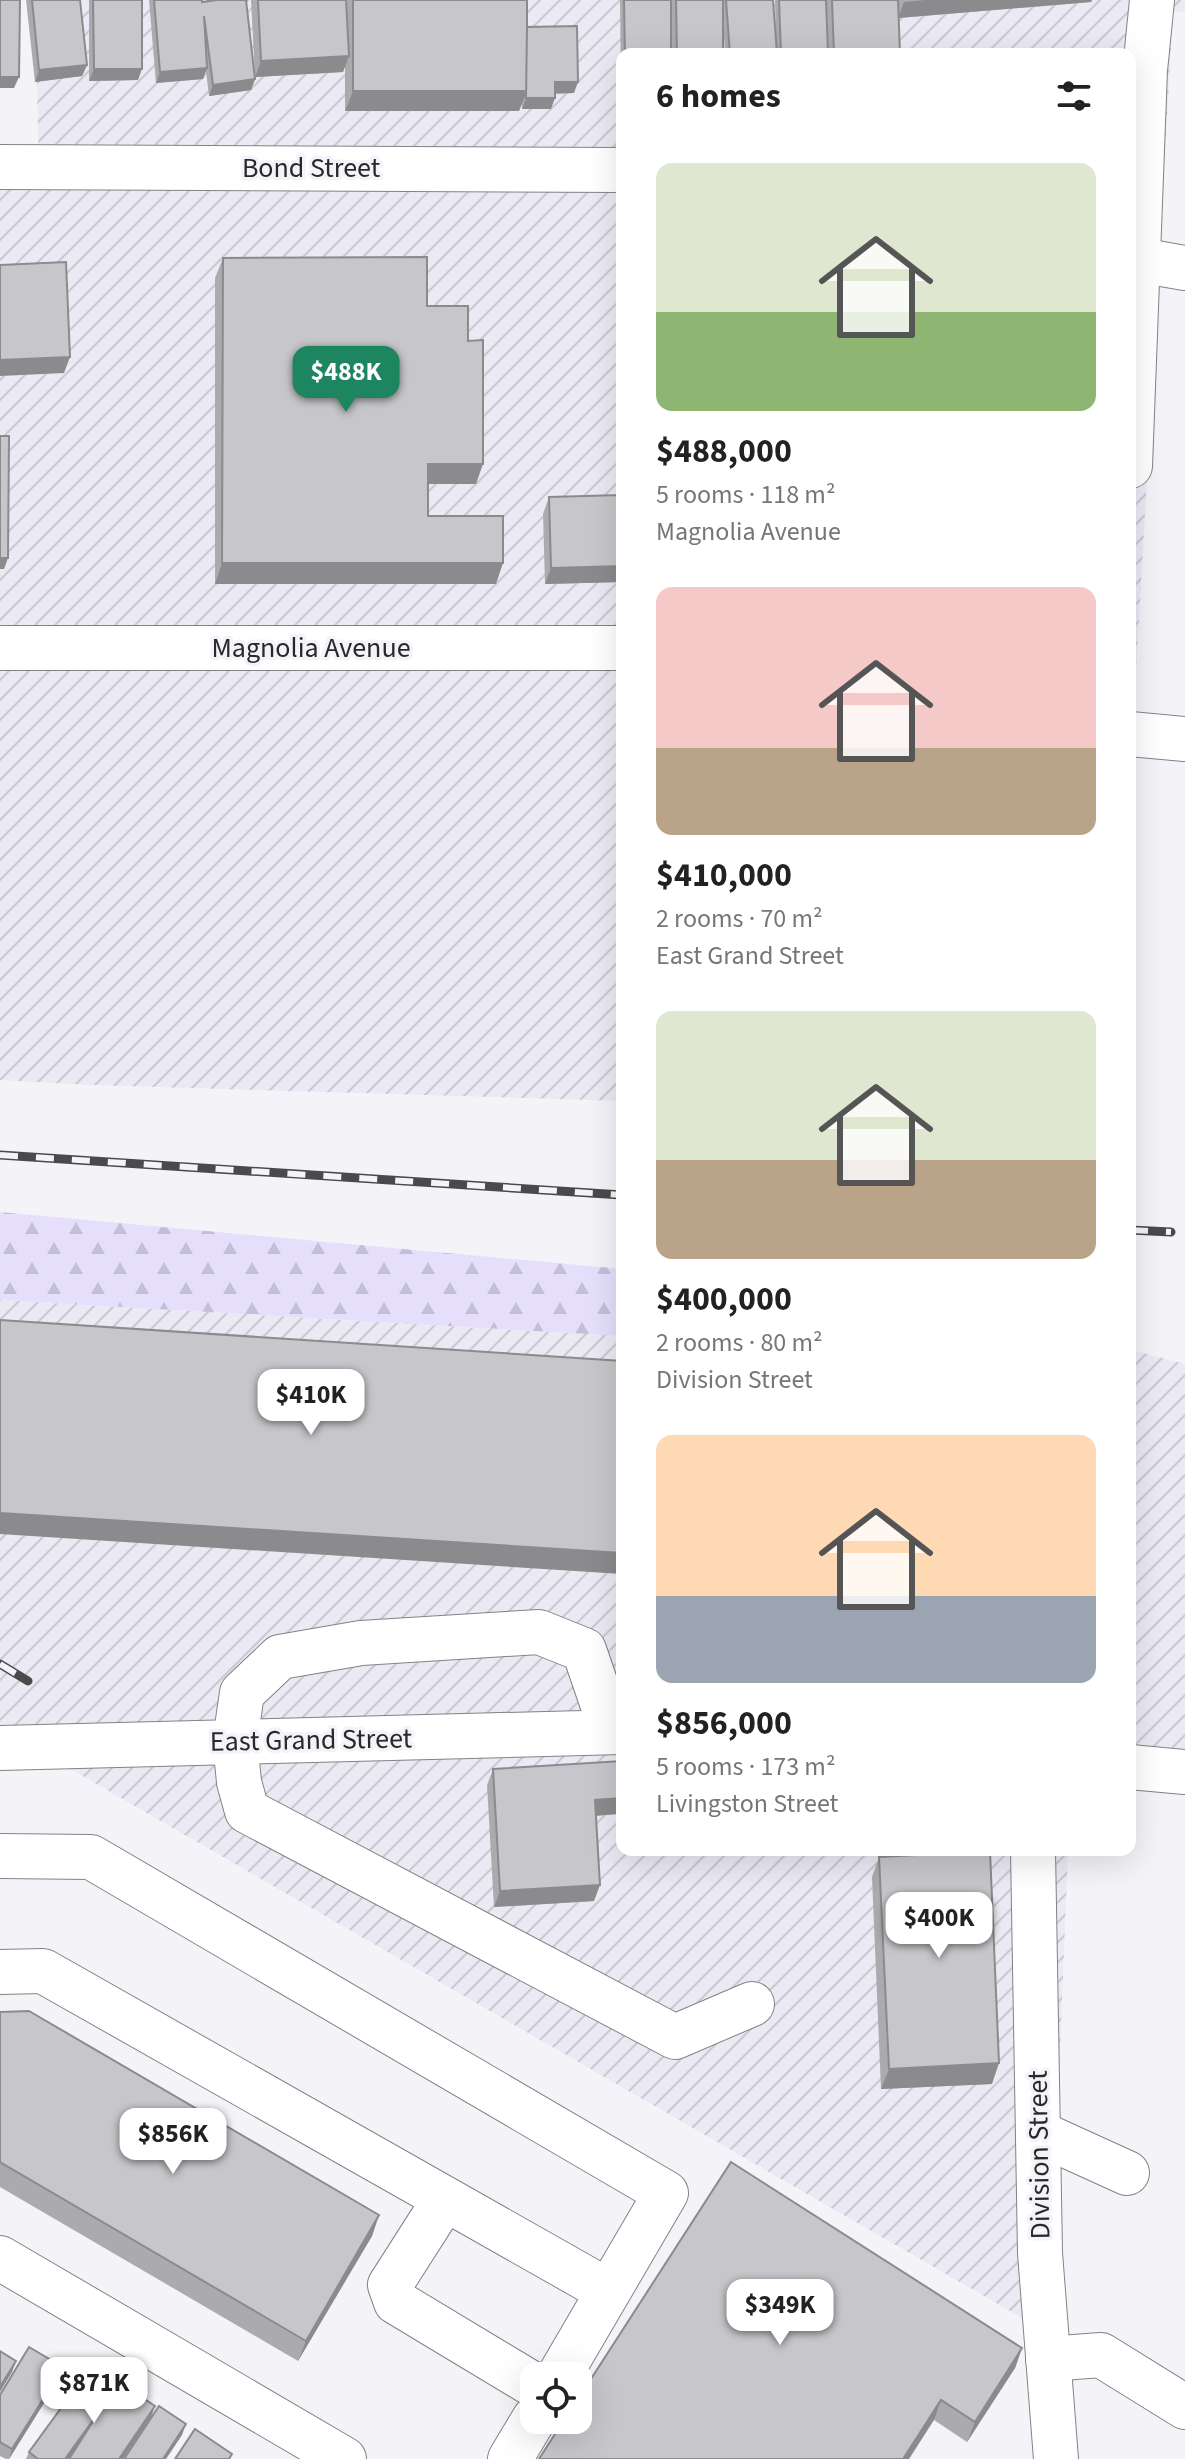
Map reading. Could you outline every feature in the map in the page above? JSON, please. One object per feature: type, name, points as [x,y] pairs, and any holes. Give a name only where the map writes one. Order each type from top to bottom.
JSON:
[{"type":"street","points":[[1136,329],[1139,260],[1136,173],[1138,70],[1163,14]]},
{"type":"street","name":"Bond Street","points":[[0,167],[616,170]]},
{"type":"street","points":[[1139,260],[1185,268]]},
{"type":"street","name":"Magnolia Avenue","points":[[0,648],[616,648]]},
{"type":"street","points":[[1136,735],[1185,739]]},
{"type":"street","points":[[616,1730],[584,1650],[539,1632],[361,1643],[280,1657],[242,1693],[235,1741],[239,1782],[247,1811],[675,2037],[752,2004]]},
{"type":"street","name":"East Grand Street","points":[[5,1739],[235,1741],[616,1732]]},
{"type":"street","points":[[1136,1768],[1185,1772]]},
{"type":"street","points":[[0,1856],[91,1857],[666,2193],[567,2362]]},
{"type":"street","name":"Division Street","points":[[1033,1856],[1040,2253],[1056,2459]]},
{"type":"street","points":[[0,1972],[43,1971],[608,2291]]},
{"type":"street","points":[[1039,2133],[1127,2173]]},
{"type":"street","points":[[445,2199],[390,2285],[396,2302],[520,2377]]},
{"type":"street","points":[[0,2258],[344,2459]]},
{"type":"street","points":[[1048,2359],[1101,2355],[1185,2407]]},
{"type":"street","points":[[510,2459],[525,2434]]},
{"type":"shaded area","points":[[35,0],[1185,0],[1185,12],[1173,12],[1136,673],[1136,48],[616,48],[616,1101],[0,1080],[0,172],[39,172]]},
{"type":"shaded area","points":[[0,1300],[616,1336],[616,1856],[1068,1856],[1055,2180],[1062,2341],[15,1737],[0,1737]]},
{"type":"shaded area","points":[[1136,1352],[1185,1364],[1185,1767],[1136,1762]]},
{"type":"green space","points":[[0,1212],[616,1268],[616,1336],[0,1300]]},
{"type":"building","points":[[0,0],[20,0],[19,77],[0,77]]},
{"type":"building","points":[[32,0],[80,0],[87,65],[39,70]]},
{"type":"building","points":[[93,0],[142,0],[142,69],[94,69]]},
{"type":"building","points":[[154,0],[246,0],[255,79],[213,85],[204,16],[207,68],[160,72]]},
{"type":"building","points":[[258,0],[346,0],[349,56],[261,61]]},
{"type":"building","points":[[353,0],[527,0],[527,91],[353,91]]},
{"type":"building","points":[[624,0],[671,0],[671,48],[625,48]]},
{"type":"building","points":[[676,0],[723,0],[723,48],[677,48]]},
{"type":"building","points":[[726,0],[773,0],[777,48],[730,48]]},
{"type":"building","points":[[779,0],[826,0],[828,48],[781,48]]},
{"type":"building","points":[[832,0],[898,0],[900,48],[834,48]]},
{"type":"building","points":[[577,26],[578,82],[555,82],[555,98],[526,98],[527,27]]},
{"type":"building","points":[[427,257],[427,306],[468,306],[468,341],[483,340],[483,464],[428,464],[428,516],[503,516],[503,563],[222,563],[223,258]]},
{"type":"building","points":[[66,262],[70,357],[0,360],[0,265]]},
{"type":"building","points":[[0,436],[9,436],[8,558],[0,558]]},
{"type":"building","points":[[616,495],[616,566],[551,568],[549,497]]},
{"type":"building","points":[[0,1320],[616,1361],[616,1553],[0,1513]]},
{"type":"building","points":[[616,1761],[616,1798],[595,1800],[600,1885],[500,1891],[493,1769]]},
{"type":"building","points":[[990,1856],[999,2063],[889,2069],[879,1857]]},
{"type":"building","points":[[29,2011],[379,2215],[306,2341],[0,2162],[0,2012]]},
{"type":"building","points":[[731,2162],[1022,2348],[975,2422],[941,2400],[903,2459],[539,2459],[555,2434],[592,2434],[592,2377]]},
{"type":"building","points":[[29,2347],[63,2367],[12,2449],[0,2442],[0,2395]]},
{"type":"building","points":[[0,2351],[16,2361],[0,2387]]},
{"type":"building","points":[[83,2378],[110,2398],[120,2383],[155,2406],[119,2459],[69,2459],[101,2409],[65,2459],[38,2459],[29,2452]]},
{"type":"building","points":[[159,2406],[186,2424],[163,2459],[124,2459]]},
{"type":"building","points":[[195,2429],[232,2454],[229,2459],[175,2459]]},
{"type":"railway","points":[[0,1155],[616,1195]]},
{"type":"railway","points":[[1136,1230],[1171,1232]]},
{"type":"railway","points":[[0,1664],[28,1681]]}]
